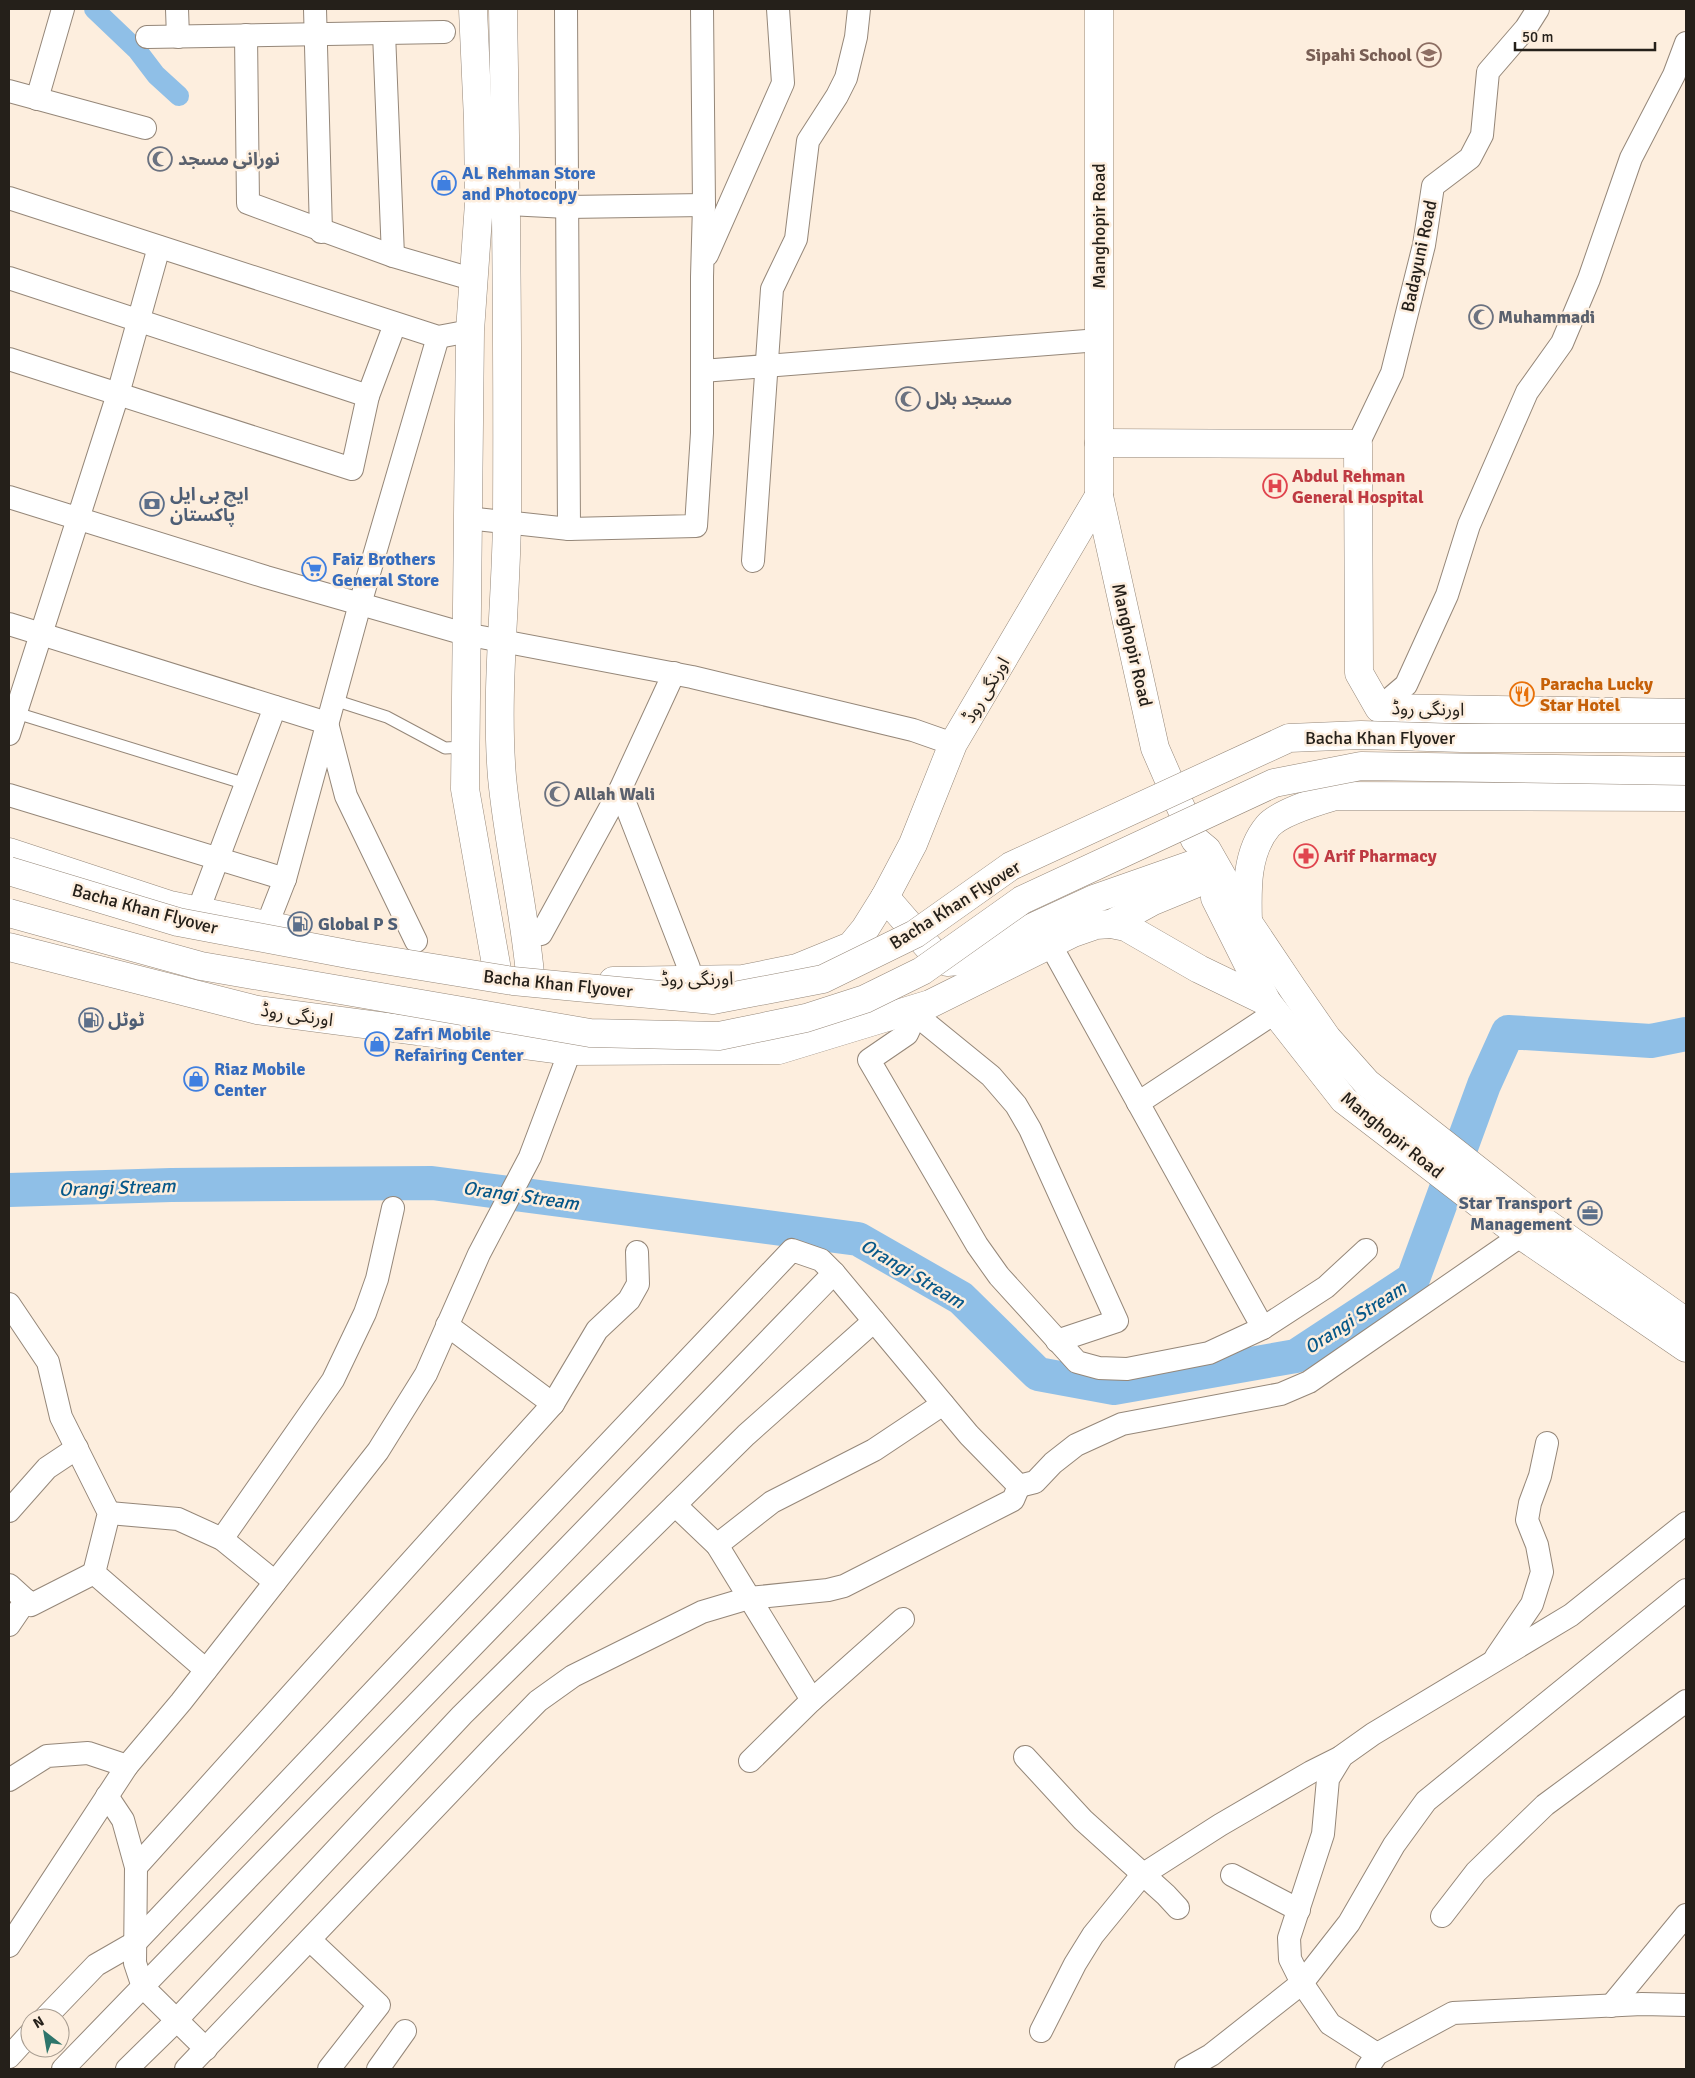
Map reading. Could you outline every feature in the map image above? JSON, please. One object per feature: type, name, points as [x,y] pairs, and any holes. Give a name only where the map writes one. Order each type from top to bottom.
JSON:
[{"type":"street","points":[[37,99],[63,9]]},
{"type":"street","points":[[178,9],[178,37]]},
{"type":"street","points":[[315,9],[321,232]]},
{"type":"street","points":[[473,9],[478,120],[479,203],[470,332],[470,466],[465,634],[465,789],[497,970]]},
{"type":"street","points":[[503,9],[507,204],[507,522],[500,703],[502,777],[527,937],[530,974]]},
{"type":"street","points":[[566,9],[569,528]]},
{"type":"street","points":[[467,518],[569,528],[696,526],[702,433],[704,205],[702,9]]},
{"type":"street","points":[[702,268],[783,83],[778,9]]},
{"type":"street","points":[[753,560],[772,289],[796,240],[808,141],[838,96],[846,78],[856,37],[859,9]]},
{"type":"street","name":"Manghopir Road","points":[[1100,9],[1099,496],[1156,748],[1205,863],[1272,1007],[1344,1100],[1522,1226],[1686,1348]]},
{"type":"street","name":"Badayuni Road","points":[[1358,444],[1392,373],[1424,245],[1433,186],[1470,158],[1482,135],[1488,72],[1526,28],[1538,9]]},
{"type":"street","points":[[147,37],[444,32]]},
{"type":"street","points":[[384,33],[393,256]]},
{"type":"street","points":[[246,36],[248,204],[321,232],[475,280]]},
{"type":"street","points":[[1379,708],[1406,685],[1447,595],[1469,525],[1527,392],[1562,343],[1589,279],[1631,158],[1674,75],[1686,43]]},
{"type":"street","points":[[9,91],[145,128]]},
{"type":"street","points":[[9,198],[438,337],[470,332]]},
{"type":"street","points":[[479,203],[567,207],[704,205]]},
{"type":"street","points":[[11,719],[79,519],[118,394],[137,319],[159,247]]},
{"type":"street","points":[[9,278],[368,396]]},
{"type":"street","points":[[9,359],[352,469],[368,396],[396,324]]},
{"type":"street","points":[[267,925],[285,879],[360,604],[438,337]]},
{"type":"street","points":[[702,371],[1099,340]]},
{"type":"street","points":[[1099,443],[1358,444]]},
{"type":"street","name":"اورنگی روڈ","points":[[1358,444],[1359,673],[1379,708],[1686,714]]},
{"type":"street","name":"اورنگی روڈ","points":[[9,852],[170,905],[469,967],[592,981],[743,979],[797,968],[851,946],[866,928],[885,898],[913,844],[954,744],[1099,496]]},
{"type":"street","points":[[9,497],[465,634],[674,673],[913,730],[954,744]]},
{"type":"street","points":[[9,624],[328,723]]},
{"type":"street","points":[[527,937],[541,934],[620,790],[674,673]]},
{"type":"street","points":[[198,911],[275,707]]},
{"type":"street","points":[[328,723],[346,796],[416,941]]},
{"type":"street","name":"Bacha Khan Flyover","points":[[9,871],[178,922],[343,953],[513,981],[713,1000],[823,979],[915,934],[1011,866],[1289,738],[1361,735],[1461,738],[1686,738]]},
{"type":"street","name":"Bacha Khan Flyover","points":[[9,913],[200,966],[590,1033],[718,1036],[806,1018],[865,999],[922,971],[1022,900],[1274,783],[1361,766],[1686,771]]},
{"type":"street","points":[[620,790],[689,968]]},
{"type":"street","points":[[9,795],[285,879]]},
{"type":"street","points":[[1248,922],[1247,882],[1255,848],[1269,824],[1302,806],[1334,796],[1686,797]]},
{"type":"street","points":[[885,898],[936,956],[947,962],[959,961],[1094,899],[1142,881],[1205,863]]},
{"type":"street","points":[[1111,924],[1153,901],[1205,863]]},
{"type":"street","name":"Manghopir Road","points":[[1205,863],[1248,922],[1327,1038],[1367,1084],[1522,1226],[1686,1322]]},
{"type":"street","name":"اورنگی روڈ","points":[[9,947],[257,1010],[570,1051],[779,1050],[918,1011],[1081,930],[1096,925],[1111,924],[1126,927],[1199,969],[1272,1007]]},
{"type":"street","points":[[1050,944],[1263,1328]]},
{"type":"street","points":[[1138,1103],[1272,1007]]},
{"type":"street","points":[[1057,1341],[1117,1321],[1030,1129],[1016,1105],[991,1076],[918,1011],[907,1034],[868,1060],[977,1245],[999,1276],[1057,1341],[1077,1362],[1099,1368],[1127,1369],[1210,1354],[1263,1328],[1326,1287],[1366,1250]]},
{"type":"street","points":[[9,1946],[127,1766],[206,1670],[378,1452],[426,1374],[480,1254],[530,1157],[570,1051]]},
{"type":"street","points":[[222,1539],[333,1380],[365,1313],[377,1278],[393,1208]]},
{"type":"street","points":[[1019,1486],[1035,1482],[1053,1463],[1076,1445],[1122,1424],[1281,1394],[1309,1382],[1522,1226]]},
{"type":"street","points":[[55,2008],[96,1965],[136,1942],[792,1250],[821,1260],[834,1273],[969,1435],[1019,1486]]},
{"type":"street","points":[[136,1867],[553,1404],[597,1330],[629,1300],[638,1284],[638,1252]]},
{"type":"street","points":[[63,2069],[834,1273]]},
{"type":"street","points":[[9,1304],[48,1362],[61,1417],[109,1514],[94,1573],[31,1605],[9,1585]]},
{"type":"street","points":[[128,2069],[462,1715],[746,1435],[874,1321]]},
{"type":"street","points":[[447,1325],[553,1404]]},
{"type":"street","points":[[717,1544],[772,1502],[874,1450],[943,1404]]},
{"type":"street","points":[[1493,1662],[1532,1604],[1542,1572],[1538,1546],[1527,1520],[1530,1504],[1540,1476],[1547,1443]]},
{"type":"street","points":[[9,1511],[47,1468],[77,1448]]},
{"type":"street","points":[[186,2069],[538,1701],[573,1676],[702,1612],[749,1598],[828,1590],[844,1586],[1013,1500],[1019,1486]]},
{"type":"street","points":[[675,1505],[717,1544],[812,1700]]},
{"type":"street","points":[[109,1514],[178,1519],[222,1539],[275,1582]]},
{"type":"street","points":[[1041,2031],[1075,1964],[1093,1935],[1142,1875],[1220,1825],[1342,1756],[1373,1734],[1571,1615],[1686,1523]]},
{"type":"street","points":[[94,1573],[206,1670]]},
{"type":"street","points":[[1186,2069],[1211,2055],[1302,1983],[1349,1923],[1394,1845],[1426,1801],[1686,1590]]},
{"type":"street","points":[[9,1625],[26,1600]]},
{"type":"street","points":[[750,1761],[812,1700],[903,1619]]},
{"type":"street","points":[[1442,1916],[1476,1872],[1545,1805],[1686,1701]]},
{"type":"street","points":[[9,1780],[47,1756],[88,1753],[127,1766]]},
{"type":"street","points":[[1342,1756],[1328,1779],[1323,1834],[1300,1910],[1289,1938],[1290,1958],[1302,1983],[1330,2024],[1372,2062],[1453,2013],[1611,2006],[1686,2005]]},
{"type":"street","points":[[1025,1757],[1083,1820],[1178,1908]]},
{"type":"street","points":[[107,1796],[123,1820],[136,1867],[135,1963],[143,1986],[206,2049]]},
{"type":"street","points":[[1232,1875],[1300,1910]]},
{"type":"street","points":[[1611,2006],[1686,1915]]},
{"type":"street","points":[[310,1940],[379,2005],[329,2069]]},
{"type":"street","points":[[378,2069],[405,2031]]},
{"type":"street","points":[[9,2057],[20,2045]]},
{"type":"lane","points":[[334,700],[387,717],[444,748],[464,747]]},
{"type":"lane","points":[[11,719],[246,784]]},
{"type":"waterway","points":[[94,9],[137,50],[156,75],[179,96]]},
{"type":"waterway","name":"Orangi Stream","points":[[9,1190],[171,1185],[432,1183],[858,1239],[961,1298],[1038,1374],[1114,1388],[1296,1356],[1413,1279],[1484,1085],[1508,1032],[1651,1041],[1686,1034]]},
{"type":"place","name":"Sipahi School","points":[[1429,55]]},
{"type":"place","name":"نورانی مسجد","points":[[160,159]]},
{"type":"place","name":"AL Rehman Store and Photocopy","points":[[444,183]]},
{"type":"place","name":"Muhammadi","points":[[1481,317]]},
{"type":"place","name":"مسجد بلال","points":[[908,399]]},
{"type":"place","name":"Abdul Rehman General Hospital","points":[[1275,486]]},
{"type":"place","name":"ایچ بی ایل پاکستان","points":[[152,504]]},
{"type":"place","name":"Faiz Brothers General Store","points":[[314,569]]},
{"type":"place","name":"Paracha Lucky Star Hotel","points":[[1522,694]]},
{"type":"place","name":"Allah Wali","points":[[557,794]]},
{"type":"place","name":"Arif Pharmacy","points":[[1306,856]]},
{"type":"place","name":"Global P S","points":[[300,924]]},
{"type":"place","name":"ٹوٹل","points":[[91,1020]]},
{"type":"place","name":"Zafri Mobile Refairing Center","points":[[377,1044]]},
{"type":"place","name":"Riaz Mobile Center","points":[[196,1079]]},
{"type":"place","name":"Star Transport Management","points":[[1590,1213]]}]
